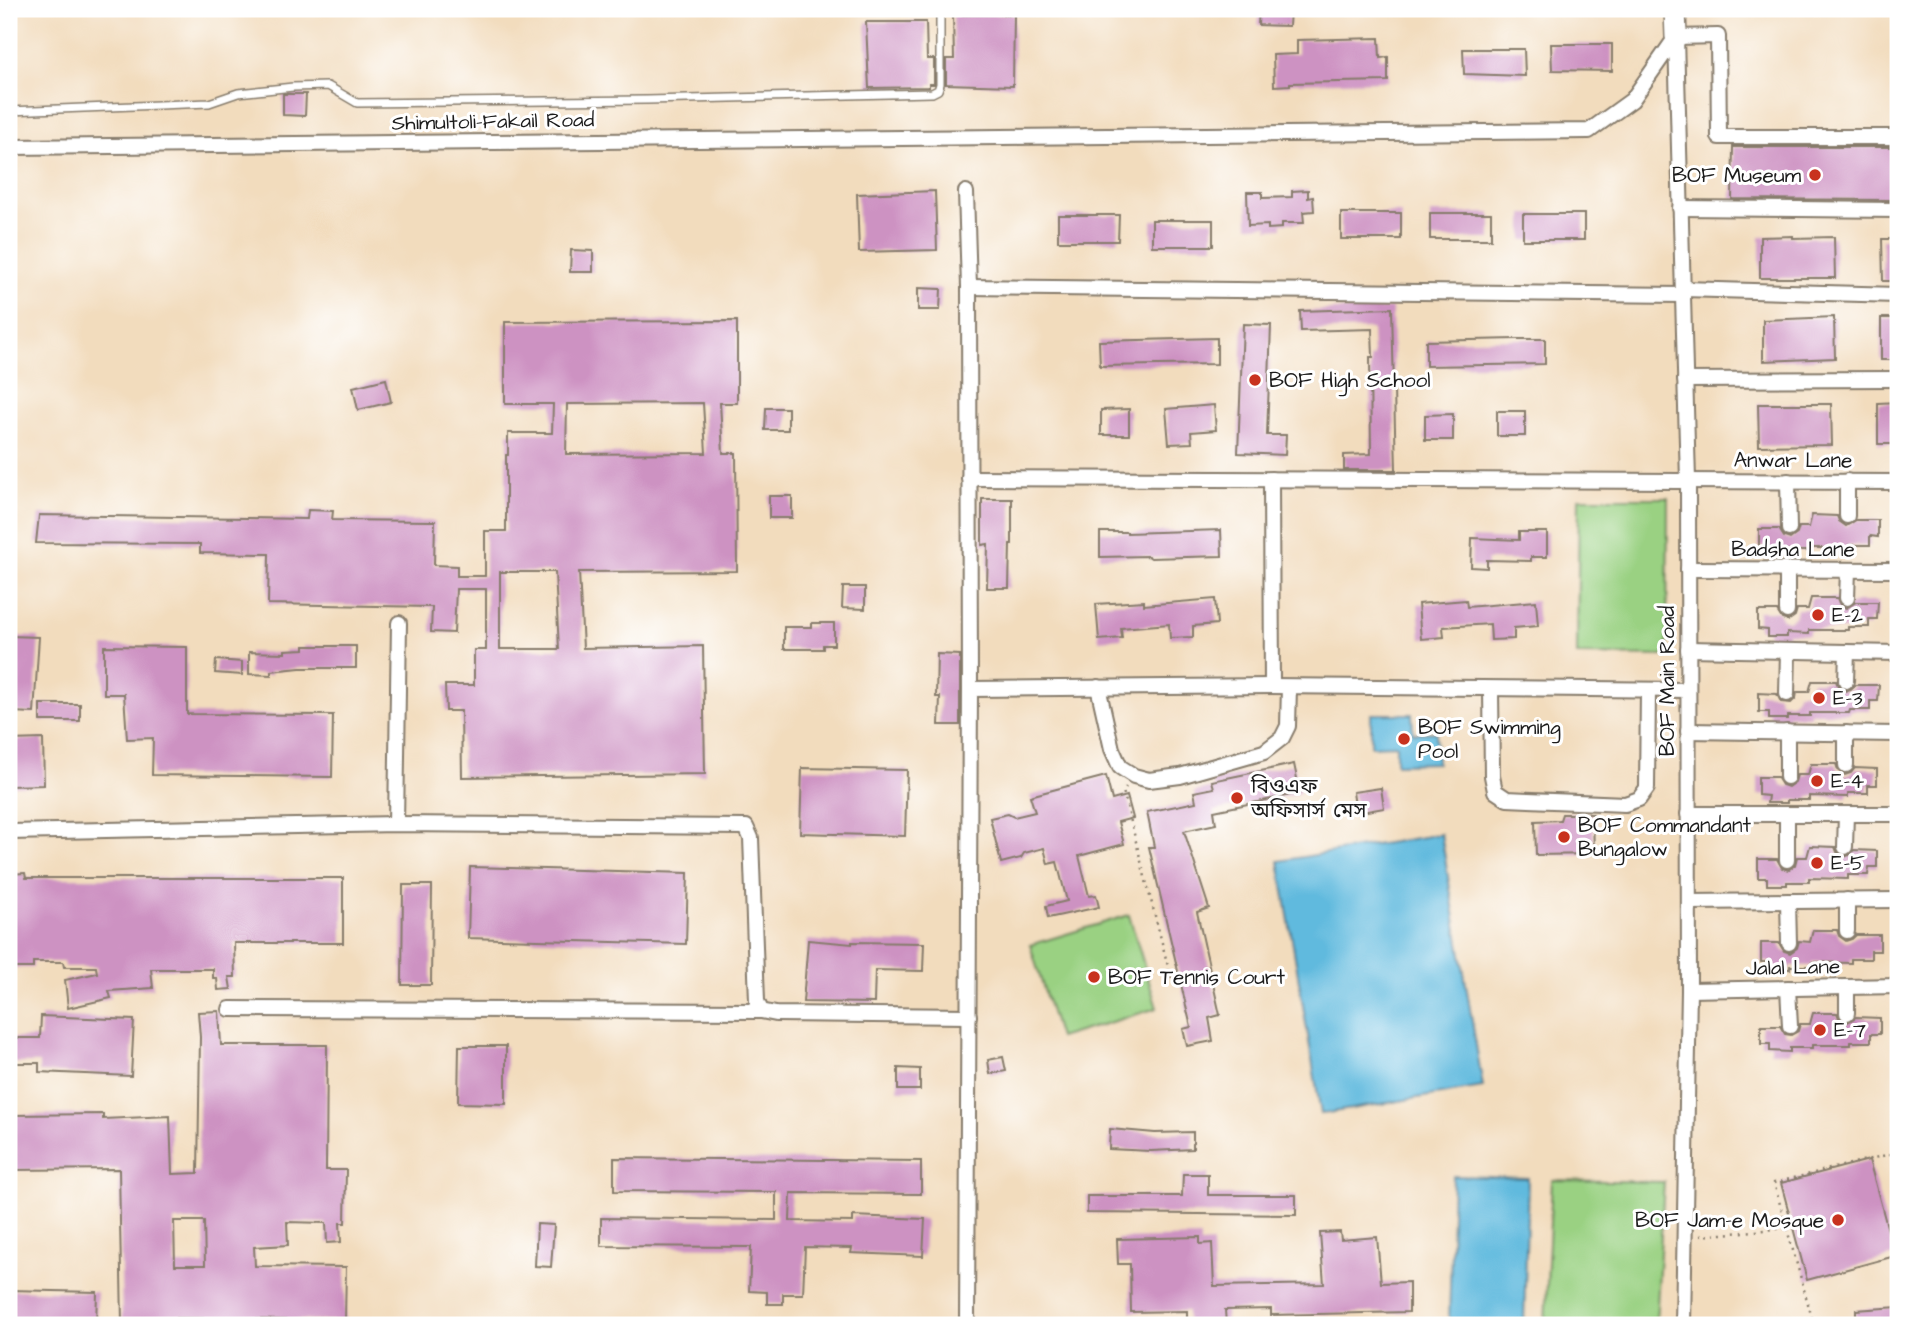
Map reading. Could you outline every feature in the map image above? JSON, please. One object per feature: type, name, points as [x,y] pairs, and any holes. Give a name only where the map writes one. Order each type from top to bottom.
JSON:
[{"type":"main road","points":[[1675,9],[1676,37]]},
{"type":"street","points":[[1676,37],[1718,36],[1719,137],[1898,137]]},
{"type":"street","name":"Shimultoli-Fakail Road","points":[[9,147],[1589,131],[1632,100],[1676,37]]},
{"type":"street","name":"BOF Main Road","points":[[1676,37],[1688,481],[1689,990],[1683,1325]]},
{"type":"street","points":[[966,192],[969,287],[970,689],[967,1325]]},
{"type":"street","points":[[1681,208],[1898,210]]},
{"type":"street","points":[[969,287],[1898,295]]},
{"type":"street","points":[[1685,380],[1898,379]]},
{"type":"street","name":"Anwar Lane","points":[[969,478],[1898,482]]},
{"type":"street","points":[[1271,479],[1272,687]]},
{"type":"street","points":[[1788,481],[1789,529]]},
{"type":"street","points":[[1847,481],[1847,516]]},
{"type":"street","name":"Badsha Lane","points":[[1688,569],[1898,570]]},
{"type":"street","points":[[1787,570],[1787,611]]},
{"type":"street","points":[[1847,598],[1848,570]]},
{"type":"street","points":[[396,824],[399,623]]},
{"type":"street","points":[[1688,649],[1898,653]]},
{"type":"street","points":[[1787,694],[1788,650]]},
{"type":"street","points":[[1846,681],[1847,652]]},
{"type":"street","points":[[1098,687],[1112,749],[1121,767],[1134,776],[1149,780],[1180,776],[1264,752],[1282,738],[1288,726],[1289,687]]},
{"type":"street","points":[[970,689],[1289,687],[1688,690]]},
{"type":"street","points":[[1491,689],[1492,776],[1495,791],[1507,799],[1625,804],[1639,799],[1647,788],[1648,690]]},
{"type":"street","points":[[1688,731],[1898,734]]},
{"type":"street","points":[[1787,732],[1787,778]]},
{"type":"street","points":[[1846,733],[1846,765]]},
{"type":"street","points":[[1688,814],[1898,814]]},
{"type":"street","points":[[1787,814],[1787,860]]},
{"type":"street","points":[[1846,814],[1846,847]]},
{"type":"street","points":[[9,832],[396,824],[746,827],[751,838],[757,1001],[761,1011]]},
{"type":"street","points":[[1689,902],[1898,900]]},
{"type":"street","points":[[1788,901],[1788,943]]},
{"type":"street","points":[[1847,901],[1847,930]]},
{"type":"street","name":"Jalal Lane","points":[[1689,990],[1898,986]]},
{"type":"street","points":[[1847,987],[1847,1013]]},
{"type":"street","points":[[1788,988],[1790,1026]]},
{"type":"street","points":[[230,1009],[761,1011],[776,1014],[969,1016]]},
{"type":"lane","points":[[9,111],[209,103],[238,93],[328,86],[357,103],[932,93],[938,90],[940,84],[940,13],[943,9]]},
{"type":"path","points":[[1134,776],[1123,791],[1172,982]]},
{"type":"path","points":[[1814,1325],[1774,1183],[1898,1152]]},
{"type":"path","points":[[1685,1237],[1787,1228]]},
{"type":"green space","points":[[1579,498],[1668,498],[1667,656],[1577,655]]},
{"type":"green space","name":"BOF Tennis Court","points":[[1129,915],[1157,1008],[1059,1038],[1030,945]]},
{"type":"green space","points":[[1552,1180],[1664,1182],[1656,1325],[1545,1325]]},
{"type":"water","name":"BOF Swimming Pool","points":[[1371,714],[1412,714],[1413,733],[1436,732],[1437,763],[1396,764],[1396,745],[1371,746]]},
{"type":"water","points":[[1441,834],[1483,1087],[1321,1114],[1279,861]]},
{"type":"water","points":[[1453,1176],[1528,1178],[1524,1325],[1449,1325]]},
{"type":"building","points":[[1259,9],[1290,10],[1289,26],[1258,25]]},
{"type":"building","points":[[1014,14],[1013,86],[946,84],[946,59],[954,59],[953,15]]},
{"type":"building","points":[[866,22],[926,22],[927,59],[934,59],[934,84],[929,84],[929,87],[869,88]]},
{"type":"building","points":[[1379,38],[1380,58],[1388,57],[1388,81],[1290,83],[1274,86],[1273,55],[1297,54],[1297,40]]},
{"type":"building","points":[[1551,44],[1612,44],[1612,71],[1552,70]]},
{"type":"building","points":[[1463,49],[1524,49],[1525,76],[1464,74]]},
{"type":"building","points":[[283,94],[306,94],[305,116],[283,115]]},
{"type":"building","name":"BOF Museum","points":[[1733,147],[1898,147],[1898,200],[1732,199]]},
{"type":"building","points":[[1308,190],[1308,198],[1313,197],[1314,211],[1303,212],[1304,223],[1282,223],[1282,228],[1268,229],[1268,225],[1248,226],[1247,192],[1262,192],[1262,198],[1292,197],[1292,191]]},
{"type":"building","points":[[935,191],[937,250],[859,252],[857,194]]},
{"type":"building","points":[[1341,213],[1401,213],[1401,239],[1341,239]]},
{"type":"building","points":[[1430,213],[1491,213],[1491,239],[1430,239]]},
{"type":"building","points":[[1523,214],[1584,214],[1584,240],[1523,240]]},
{"type":"building","points":[[1058,215],[1119,215],[1118,241],[1058,241]]},
{"type":"building","points":[[1152,220],[1213,220],[1213,246],[1152,246]]},
{"type":"building","points":[[1760,237],[1834,237],[1835,278],[1760,278]]},
{"type":"building","points":[[1882,239],[1898,239],[1898,281],[1883,281]]},
{"type":"building","points":[[571,250],[593,251],[593,272],[570,272]]},
{"type":"building","points":[[918,288],[941,289],[940,310],[918,310]]},
{"type":"building","points":[[1392,308],[1396,470],[1344,470],[1344,455],[1371,454],[1372,329],[1301,331],[1300,311]]},
{"type":"building","points":[[1834,317],[1835,358],[1763,361],[1763,320]]},
{"type":"building","points":[[1881,318],[1898,318],[1898,360],[1881,360]]},
{"type":"building","points":[[737,321],[737,403],[720,403],[723,453],[736,453],[737,571],[579,572],[583,648],[703,646],[705,774],[462,777],[461,711],[446,711],[445,685],[474,685],[474,650],[486,650],[486,589],[456,589],[454,633],[431,632],[432,607],[268,604],[269,554],[200,553],[200,544],[36,543],[39,515],[307,519],[308,510],[333,511],[332,520],[435,521],[434,565],[457,566],[457,576],[485,576],[485,531],[506,531],[508,433],[552,433],[553,404],[505,404],[505,322]],"holes":[[[703,403],[706,453],[566,454],[567,404]],[[500,572],[555,572],[559,649],[500,649]]]},
{"type":"building","name":"BOF High School","points":[[1243,324],[1271,325],[1267,435],[1286,435],[1285,455],[1238,453]]},
{"type":"building","points":[[1217,338],[1217,364],[1100,366],[1099,341]]},
{"type":"building","points":[[1545,339],[1545,364],[1426,366],[1426,341]]},
{"type":"building","points":[[386,379],[391,402],[358,410],[353,387]]},
{"type":"building","points":[[1898,402],[1898,444],[1878,444],[1878,403]]},
{"type":"building","points":[[1758,404],[1831,404],[1832,445],[1759,446]]},
{"type":"building","points":[[1214,405],[1216,430],[1191,432],[1192,443],[1169,444],[1166,409]]},
{"type":"building","points":[[766,408],[788,408],[788,430],[765,430]]},
{"type":"building","points":[[1129,409],[1129,435],[1101,435],[1101,410]]},
{"type":"building","points":[[1497,411],[1525,411],[1525,436],[1497,436]]},
{"type":"building","points":[[1453,414],[1453,440],[1425,440],[1425,415]]},
{"type":"building","points":[[769,496],[792,496],[792,518],[769,518]]},
{"type":"building","points":[[982,499],[1012,499],[1009,588],[987,588],[988,544],[982,545]]},
{"type":"building","points":[[1812,515],[1837,516],[1846,526],[1856,520],[1878,520],[1878,537],[1870,536],[1870,545],[1810,548],[1810,551],[1788,551],[1788,554],[1769,554],[1769,547],[1759,547],[1759,529],[1779,529],[1784,537],[1790,539],[1797,534],[1799,527],[1809,527]]},
{"type":"building","points":[[1221,530],[1222,556],[1100,557],[1100,532]]},
{"type":"building","points":[[1519,532],[1547,532],[1547,557],[1531,557],[1531,561],[1487,560],[1487,568],[1471,567],[1472,538],[1519,540]]},
{"type":"building","points":[[843,587],[865,587],[865,609],[842,608]]},
{"type":"building","name":"E-2","points":[[1811,598],[1837,598],[1846,608],[1856,602],[1878,602],[1877,619],[1869,619],[1869,627],[1809,630],[1809,634],[1787,633],[1787,637],[1768,637],[1768,630],[1758,629],[1758,611],[1777,611],[1782,619],[1788,621],[1795,616],[1797,609],[1808,609]]},
{"type":"building","points":[[1215,599],[1217,624],[1193,626],[1193,637],[1170,638],[1169,624],[1121,628],[1122,638],[1099,640],[1096,604],[1144,601],[1144,605]]},
{"type":"building","points":[[1466,600],[1467,607],[1536,601],[1538,626],[1514,628],[1514,639],[1491,640],[1490,624],[1443,627],[1444,637],[1421,639],[1418,604]]},
{"type":"building","points":[[812,623],[834,623],[834,645],[823,645],[823,649],[784,649],[784,627],[812,627]]},
{"type":"building","points":[[9,636],[39,637],[34,713],[11,712],[14,660],[9,660]]},
{"type":"building","points":[[104,646],[187,647],[187,714],[333,715],[332,777],[152,775],[153,738],[127,739],[124,694],[104,694]]},
{"type":"building","points":[[304,646],[356,646],[356,668],[300,668],[271,671],[271,675],[249,674],[249,652],[285,653],[285,650],[304,649]]},
{"type":"building","points":[[937,654],[960,655],[960,725],[939,725],[940,697],[936,697]]},
{"type":"building","points":[[216,660],[242,662],[242,675],[215,673]]},
{"type":"building","name":"E-3","points":[[1812,681],[1836,681],[1845,691],[1855,685],[1879,685],[1878,701],[1870,701],[1870,710],[1810,713],[1810,716],[1788,716],[1788,719],[1769,719],[1769,712],[1759,712],[1759,693],[1777,694],[1781,702],[1791,703],[1797,692],[1809,692]]},
{"type":"building","points":[[40,704],[80,704],[80,721],[40,721]]},
{"type":"building","points":[[43,739],[44,785],[9,786],[9,740]]},
{"type":"building","points":[[1294,764],[1300,793],[1214,811],[1216,824],[1184,831],[1209,908],[1197,912],[1220,1015],[1209,1018],[1213,1041],[1187,1046],[1183,1029],[1191,1027],[1149,847],[1154,847],[1147,812],[1196,802],[1194,792],[1214,788],[1212,781]]},
{"type":"building","name":"E-4","points":[[1811,764],[1836,764],[1838,770],[1845,775],[1855,768],[1877,769],[1877,785],[1868,785],[1868,793],[1848,793],[1848,797],[1809,796],[1809,800],[1787,800],[1787,803],[1767,803],[1768,796],[1758,795],[1758,777],[1777,777],[1782,785],[1788,787],[1795,782],[1797,775],[1808,775]]},
{"type":"building","points":[[802,768],[907,770],[905,836],[800,833]]},
{"type":"building","points":[[1106,776],[1112,800],[1127,796],[1133,818],[1118,822],[1124,844],[1079,856],[1089,896],[1096,895],[1099,907],[1048,918],[1046,906],[1067,901],[1057,862],[1048,864],[1044,848],[1001,863],[990,818],[1008,814],[1014,817],[1035,812],[1030,796]]},
{"type":"building","points":[[1381,788],[1384,808],[1356,813],[1353,792]]},
{"type":"building","name":"BOF Commandant Bungalow","points":[[1562,814],[1593,814],[1594,854],[1536,855],[1535,821],[1560,820]]},
{"type":"building","name":"E-5","points":[[1810,846],[1835,847],[1844,857],[1854,850],[1877,851],[1877,867],[1869,867],[1868,875],[1848,875],[1848,879],[1809,878],[1809,882],[1787,882],[1787,885],[1767,885],[1767,878],[1758,878],[1758,859],[1777,859],[1782,868],[1788,870],[1795,865],[1797,857],[1807,857]]},
{"type":"building","points":[[470,867],[688,873],[686,944],[468,938]]},
{"type":"building","points":[[25,873],[26,878],[343,878],[343,943],[234,943],[235,977],[229,977],[231,989],[218,990],[213,969],[151,969],[153,988],[109,991],[111,998],[68,1008],[65,980],[97,973],[96,967],[64,967],[63,962],[33,962],[33,968],[9,968],[9,874]]},
{"type":"building","points":[[403,885],[432,885],[431,985],[402,985]]},
{"type":"building","points":[[1813,930],[1837,930],[1839,936],[1846,941],[1856,935],[1880,935],[1880,951],[1871,951],[1871,959],[1851,959],[1851,963],[1812,962],[1812,966],[1790,966],[1790,969],[1770,969],[1770,962],[1761,962],[1761,943],[1779,943],[1784,951],[1790,953],[1797,948],[1799,941],[1810,942]]},
{"type":"building","points":[[808,940],[852,944],[924,943],[923,971],[875,970],[874,1003],[803,1002]]},
{"type":"building","points":[[219,1011],[221,1045],[327,1045],[326,1170],[346,1170],[345,1223],[340,1223],[341,1242],[327,1243],[326,1223],[287,1222],[288,1245],[254,1247],[255,1266],[346,1267],[345,1321],[176,1318],[176,1322],[122,1323],[119,1169],[11,1170],[11,1115],[103,1114],[103,1119],[170,1116],[172,1174],[198,1173],[198,1012]],"holes":[[[174,1221],[204,1221],[205,1265],[175,1265]]]},
{"type":"building","name":"E-7","points":[[1813,1013],[1837,1013],[1846,1023],[1856,1017],[1880,1018],[1880,1034],[1871,1034],[1871,1042],[1812,1045],[1812,1048],[1790,1048],[1790,1052],[1770,1051],[1770,1044],[1761,1044],[1761,1026],[1780,1026],[1785,1034],[1791,1035],[1798,1031],[1800,1024],[1810,1024]]},
{"type":"building","points":[[41,1016],[134,1020],[131,1076],[39,1072],[39,1063],[9,1063],[9,1038],[40,1038]]},
{"type":"building","points":[[459,1046],[506,1046],[506,1104],[458,1103]]},
{"type":"building","points":[[1003,1057],[1006,1071],[990,1074],[988,1060]]},
{"type":"building","points":[[898,1068],[920,1069],[920,1090],[898,1090]]},
{"type":"building","points":[[1110,1129],[1155,1133],[1193,1132],[1193,1149],[1109,1149]]},
{"type":"building","points":[[614,1158],[921,1161],[921,1194],[791,1193],[790,1221],[853,1222],[853,1216],[925,1219],[923,1256],[851,1253],[852,1248],[805,1247],[803,1294],[783,1294],[783,1304],[767,1304],[767,1292],[749,1291],[751,1247],[601,1246],[601,1218],[776,1220],[776,1192],[614,1191]]},
{"type":"building","name":"BOF Jam-e Mosque","points":[[1869,1160],[1895,1256],[1807,1280],[1781,1183]]},
{"type":"building","points":[[1183,1174],[1208,1174],[1208,1195],[1296,1195],[1296,1215],[1087,1213],[1087,1196],[1182,1196]]},
{"type":"building","points":[[537,1224],[554,1225],[551,1267],[535,1266]]},
{"type":"building","points":[[1340,1232],[1341,1240],[1377,1237],[1381,1283],[1409,1282],[1409,1312],[1271,1315],[1271,1309],[1225,1310],[1226,1325],[1187,1325],[1187,1311],[1131,1312],[1130,1264],[1118,1264],[1117,1239],[1200,1237],[1200,1244],[1212,1243],[1214,1286],[1324,1284],[1320,1233]]},
{"type":"building","points":[[9,1290],[97,1292],[96,1325],[9,1322]]},
{"type":"building","points":[[1898,1307],[1898,1325],[1856,1325],[1856,1310]]},
{"type":"place","name":"BOF Museum","points":[[1815,175]]},
{"type":"place","name":"BOF High School","points":[[1255,380]]},
{"type":"place","name":"E-2","points":[[1818,615]]},
{"type":"place","name":"E-3","points":[[1819,698]]},
{"type":"place","name":"BOF Swimming Pool","points":[[1404,739]]},
{"type":"place","name":"E-4","points":[[1817,781]]},
{"type":"place","name":"বিওএফ অফিসার্স মেস","points":[[1237,798]]},
{"type":"place","name":"BOF Commandant Bungalow","points":[[1564,837]]},
{"type":"place","name":"E-5","points":[[1817,863]]},
{"type":"place","name":"BOF Tennis Court","points":[[1094,977]]},
{"type":"place","name":"E-7","points":[[1820,1030]]},
{"type":"place","name":"BOF Jam-e Mosque","points":[[1838,1220]]}]
